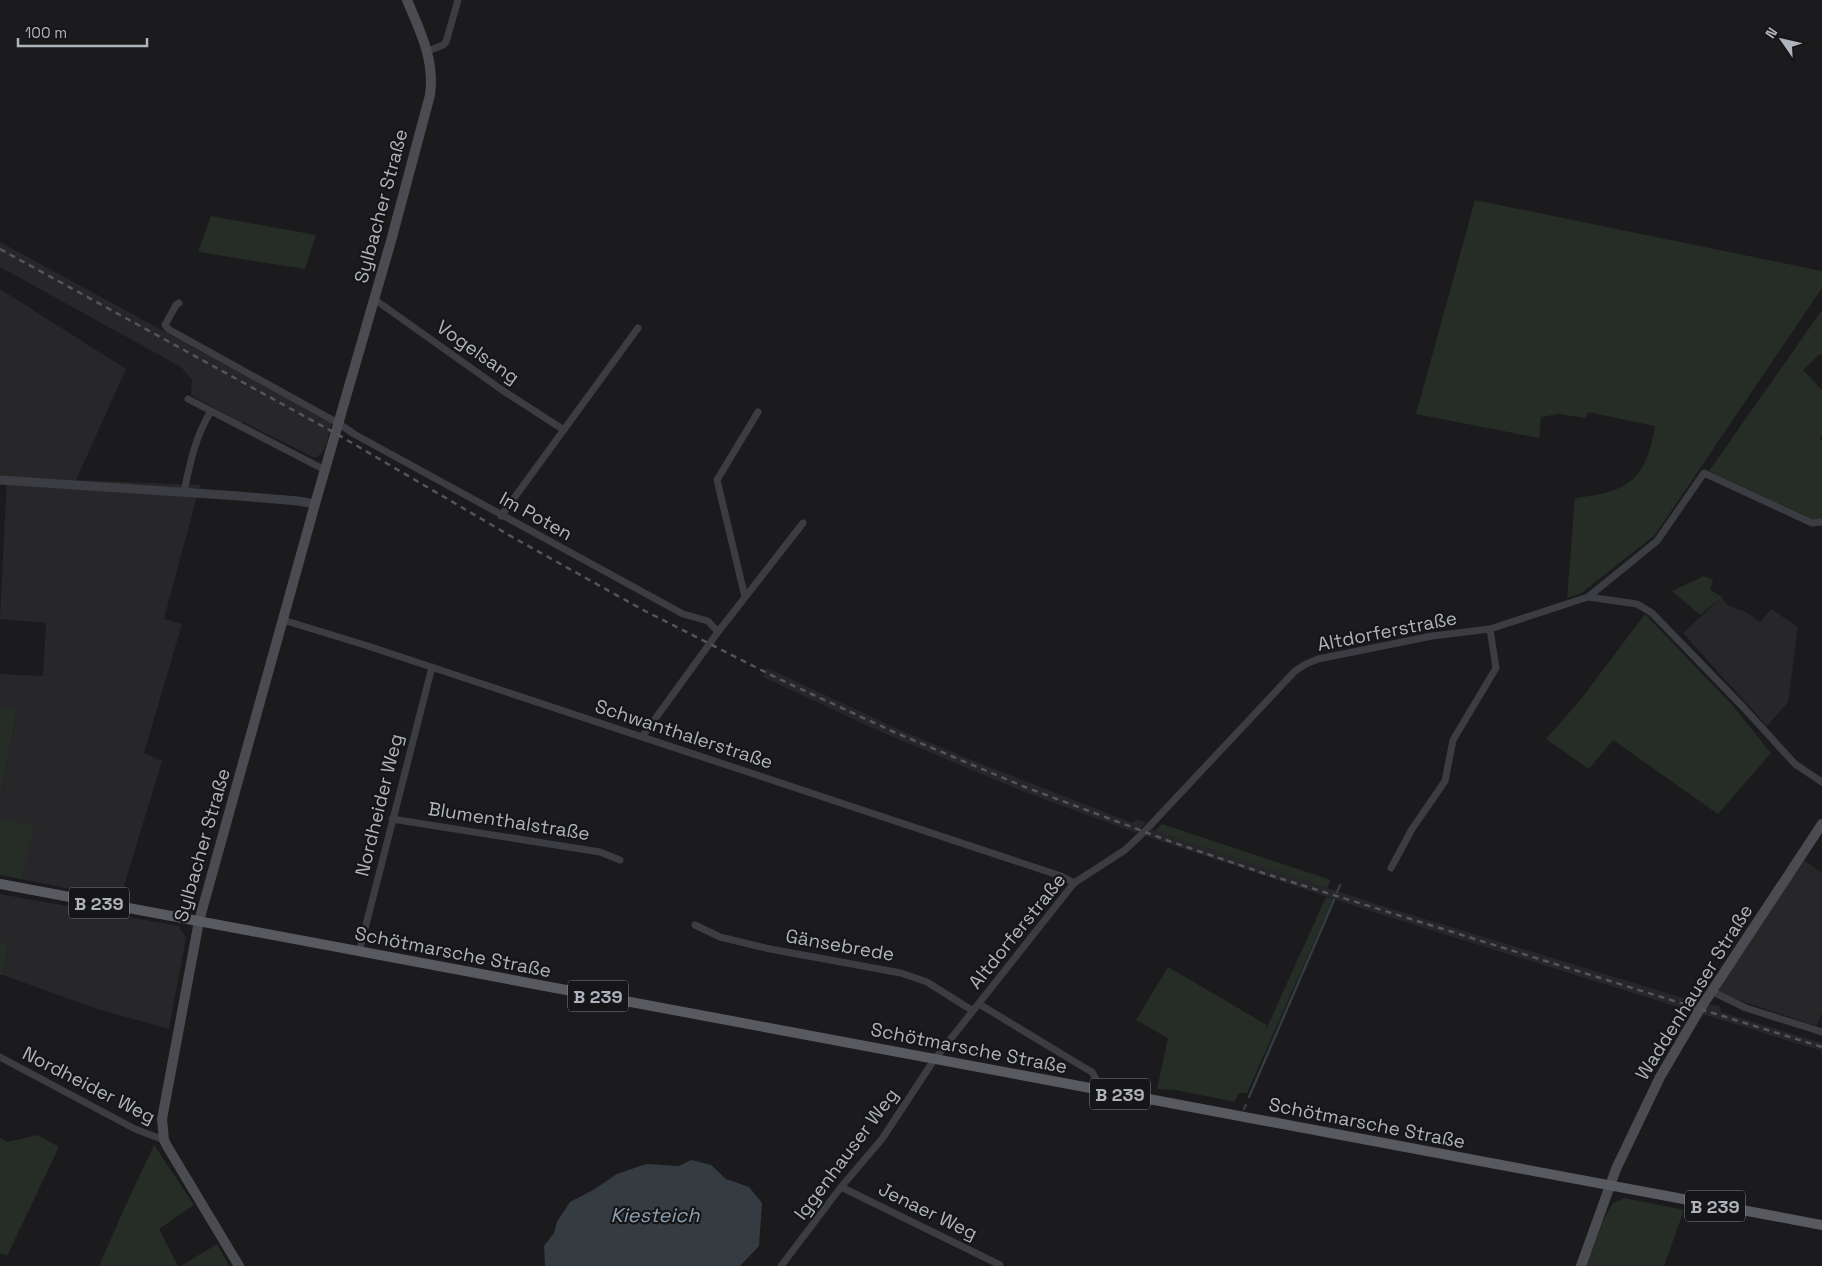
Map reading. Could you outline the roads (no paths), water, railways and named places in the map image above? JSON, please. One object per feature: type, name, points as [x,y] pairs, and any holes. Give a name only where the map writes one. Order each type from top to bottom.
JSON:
[{"type":"main road","name":"Sylbacher Straße","points":[[238,1266],[164,1140],[162,1119],[199,922],[430,95],[432,80],[428,52],[407,0]]},
{"type":"main road","name":"Waddenhauser Straße","points":[[1580,1266],[1609,1186],[1660,1077],[1711,991],[1822,824]]},
{"type":"main road","name":"B 239","points":[[0,884],[199,922]]},
{"type":"main road","name":"Schötmarsche Straße","points":[[199,922],[1822,1226]]},
{"type":"street","points":[[428,52],[446,42],[458,0]]},
{"type":"street","name":"Vogelsang","points":[[374,299],[502,390],[564,430]]},
{"type":"street","points":[[179,303],[165,325],[168,329],[338,423]]},
{"type":"street","points":[[502,516],[638,328]]},
{"type":"street","points":[[188,399],[325,470]]},
{"type":"street","points":[[184,492],[194,444],[203,423],[211,411]]},
{"type":"street","points":[[745,597],[717,480],[758,412]]},
{"type":"street","name":"Im Poten","points":[[338,423],[354,434],[502,516],[683,614],[708,621],[718,632]]},
{"type":"street","points":[[1588,597],[1656,540],[1704,473],[1812,523],[1822,522]]},
{"type":"street","points":[[0,480],[184,492],[315,504]]},
{"type":"street","points":[[642,737],[718,632],[803,523]]},
{"type":"street","name":"Altdorferstraße","points":[[934,1060],[1074,883],[1125,850],[1295,671],[1318,659],[1432,636],[1490,629],[1588,597],[1637,604],[1652,612],[1744,708],[1794,764],[1822,782]]},
{"type":"street","name":"Schwanthalerstraße","points":[[283,620],[432,667],[1061,876],[1074,883]]},
{"type":"street","points":[[1391,868],[1412,829],[1445,781],[1453,740],[1496,668],[1490,629]]},
{"type":"street","name":"Nordheider Weg","points":[[359,952],[432,667]]},
{"type":"street","name":"Blumenthalstraße","points":[[392,819],[600,852],[620,860]]},
{"type":"street","name":"Gänsebrede","points":[[695,925],[720,937],[770,949],[901,973],[927,982],[973,1011]]},
{"type":"street","points":[[1711,991],[1746,1008],[1822,1032]]},
{"type":"street","points":[[979,1004],[1092,1072],[1097,1081]]},
{"type":"street","name":"Nordheider Weg","points":[[0,1057],[135,1129],[164,1140]]},
{"type":"street","name":"Iggenhauser Weg","points":[[781,1266],[841,1187],[882,1139],[934,1060]]},
{"type":"street","name":"Jenaer Weg","points":[[841,1187],[1000,1265]]},
{"type":"water","name":"Kiesteich","points":[[691,1160],[711,1165],[726,1179],[749,1187],[762,1203],[759,1246],[740,1266],[545,1266],[544,1246],[554,1233],[557,1222],[570,1202],[617,1174],[646,1164],[679,1166]]},
{"type":"waterway","points":[[1337,892],[1340,885]]},
{"type":"waterway","points":[[1249,1097],[1334,900]]},
{"type":"waterway","points":[[1244,1109],[1246,1105]]},
{"type":"railway","points":[[0,249],[335,433],[514,538],[645,611],[779,679],[894,732],[1025,787],[1169,841],[1266,874],[1822,1047]]}]
